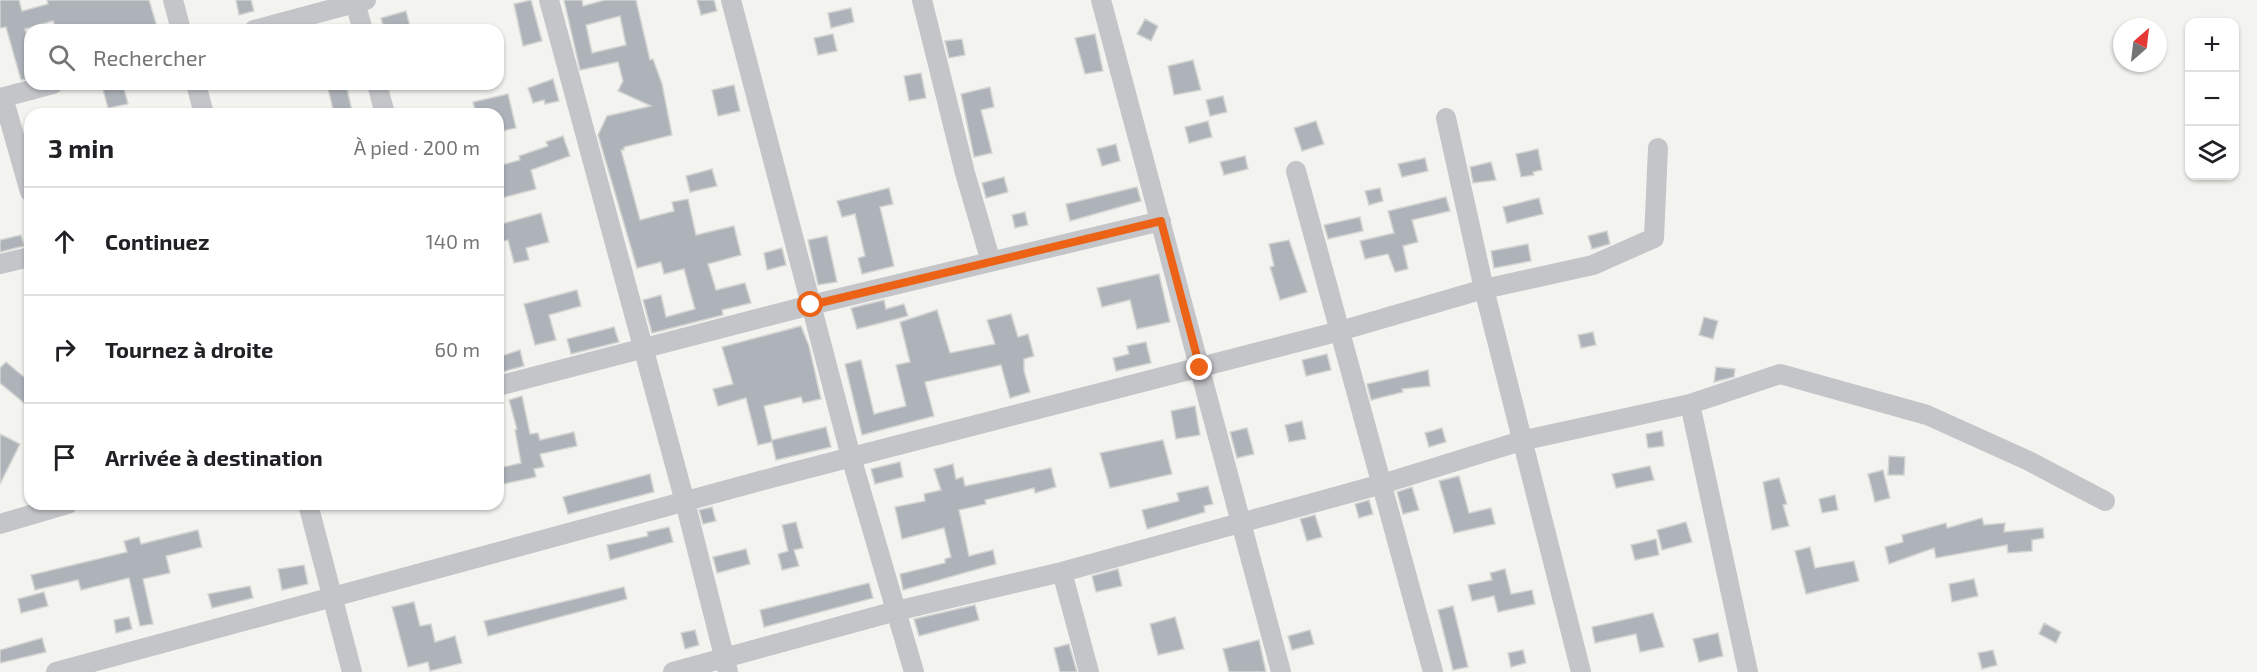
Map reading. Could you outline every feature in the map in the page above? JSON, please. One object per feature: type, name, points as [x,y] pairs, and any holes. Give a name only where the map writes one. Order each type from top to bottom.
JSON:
[{"type":"street","points":[[173,0],[179,24]]},
{"type":"street","points":[[549,0],[685,502],[726,665]]},
{"type":"street","points":[[731,0],[851,457],[914,672]]},
{"type":"street","points":[[922,0],[965,173],[991,262]]},
{"type":"street","points":[[1101,0],[1281,672]]},
{"type":"street","points":[[276,24],[361,1],[363,24]]},
{"type":"street","points":[[24,172],[2,98],[31,90]]},
{"type":"street","points":[[198,90],[202,108]]},
{"type":"street","points":[[379,90],[383,108]]},
{"type":"street","points":[[1446,118],[1484,290],[1581,672]]},
{"type":"street","points":[[56,672],[108,665],[333,598],[851,457],[1340,332],[1484,290],[1593,265],[1654,238],[1658,148]]},
{"type":"street","points":[[1296,171],[1433,672]]},
{"type":"street","points":[[504,384],[811,305],[1161,221]]},
{"type":"street","points":[[0,264],[24,258]]},
{"type":"street","points":[[673,672],[726,665],[896,611],[1062,572],[1382,484],[1521,441],[1690,404],[1780,374],[1927,415],[2029,461],[2105,501]]},
{"type":"street","points":[[1690,404],[1748,672]]},
{"type":"street","points":[[0,524],[48,510]]},
{"type":"street","points":[[310,510],[352,672]]},
{"type":"street","points":[[1062,572],[1089,672]]},
{"type":"building","points":[[0,0],[19,0],[22,11],[48,4],[47,0],[149,0],[156,24],[54,24],[53,21],[42,24],[24,24],[24,79],[21,80],[6,27],[0,28]]},
{"type":"building","points":[[236,0],[251,0],[254,11],[239,15]]},
{"type":"building","points":[[531,0],[542,41],[523,46],[514,4]]},
{"type":"building","points":[[564,0],[582,0],[583,6],[605,0],[636,0],[650,60],[653,59],[662,84],[672,135],[624,147],[624,150],[621,150],[640,220],[674,211],[672,202],[688,199],[696,235],[734,226],[741,255],[708,264],[716,290],[745,283],[751,303],[722,310],[723,315],[652,333],[643,300],[661,295],[666,317],[695,309],[684,269],[664,274],[661,262],[637,268],[598,135],[607,116],[651,106],[618,91],[623,81],[618,62],[580,70]],"holes":[[[620,16],[626,45],[592,53],[586,25]]]},
{"type":"building","points":[[697,0],[714,0],[717,11],[701,15]]},
{"type":"building","points":[[851,8],[854,22],[831,28],[828,13]]},
{"type":"building","points":[[406,11],[409,24],[382,24],[381,18]]},
{"type":"building","points":[[1145,19],[1158,26],[1151,41],[1137,34]]},
{"type":"building","points":[[833,34],[837,51],[818,55],[814,38]]},
{"type":"building","points":[[1095,34],[1103,71],[1085,74],[1075,38]]},
{"type":"building","points":[[962,39],[965,55],[949,58],[945,41]]},
{"type":"building","points":[[1193,60],[1201,90],[1174,95],[1168,66]]},
{"type":"building","points":[[921,73],[926,98],[909,101],[904,76]]},
{"type":"building","points":[[553,79],[559,101],[545,104],[544,100],[533,103],[528,88]]},
{"type":"building","points":[[734,85],[740,111],[718,116],[712,90]]},
{"type":"building","points":[[990,87],[994,107],[981,110],[992,153],[974,157],[961,94]]},
{"type":"building","points":[[103,90],[124,90],[128,104],[108,108]]},
{"type":"building","points":[[328,90],[347,90],[351,108],[333,108]]},
{"type":"building","points":[[508,94],[516,128],[504,131],[504,108],[474,108],[473,102]]},
{"type":"building","points":[[1223,96],[1227,112],[1210,116],[1206,100]]},
{"type":"building","points":[[1208,121],[1212,137],[1189,143],[1185,127]]},
{"type":"building","points":[[1316,121],[1324,144],[1302,151],[1294,128]]},
{"type":"building","points":[[563,136],[570,156],[531,170],[536,189],[504,197],[504,164],[520,160],[519,156],[548,146],[546,142]]},
{"type":"building","points":[[1116,144],[1120,161],[1102,166],[1097,149]]},
{"type":"building","points":[[1538,149],[1542,170],[1533,172],[1534,175],[1521,177],[1516,154]]},
{"type":"building","points":[[1245,156],[1248,169],[1224,175],[1220,162]]},
{"type":"building","points":[[1425,158],[1428,171],[1402,177],[1398,164]]},
{"type":"building","points":[[1491,162],[1496,180],[1473,183],[1470,167]]},
{"type":"building","points":[[712,169],[717,186],[690,192],[686,176]]},
{"type":"building","points":[[1004,177],[1008,192],[986,198],[982,183]]},
{"type":"building","points":[[1137,187],[1141,201],[1070,221],[1066,204]]},
{"type":"building","points":[[889,188],[893,204],[880,207],[894,266],[862,274],[858,258],[865,256],[855,214],[842,217],[837,201]]},
{"type":"building","points":[[1380,188],[1383,201],[1369,205],[1365,191]]},
{"type":"building","points":[[1446,197],[1450,211],[1412,220],[1418,242],[1403,246],[1408,269],[1395,272],[1388,254],[1365,259],[1360,241],[1394,233],[1388,211]]},
{"type":"building","points":[[1539,198],[1543,214],[1507,223],[1503,207]]},
{"type":"building","points":[[1025,212],[1028,225],[1015,228],[1012,215]]},
{"type":"building","points":[[541,213],[549,242],[526,248],[529,260],[514,263],[508,240],[504,241],[504,223]]},
{"type":"building","points":[[1360,217],[1363,231],[1328,239],[1324,225]]},
{"type":"building","points":[[1607,231],[1610,244],[1592,249],[1588,236]]},
{"type":"building","points":[[21,235],[24,246],[0,252],[0,240]]},
{"type":"building","points":[[827,236],[837,282],[818,285],[808,240]]},
{"type":"building","points":[[1289,240],[1307,292],[1280,300],[1270,267],[1274,266],[1269,244]]},
{"type":"building","points":[[1528,244],[1531,261],[1494,268],[1491,251]]},
{"type":"building","points":[[782,248],[786,265],[767,270],[764,253]]},
{"type":"building","points":[[1159,274],[1170,322],[1137,329],[1130,300],[1102,307],[1097,288]]},
{"type":"building","points":[[577,290],[581,306],[549,315],[556,340],[535,345],[524,304]]},
{"type":"building","points":[[884,300],[886,309],[904,304],[908,316],[857,329],[851,308]]},
{"type":"building","points":[[937,310],[950,353],[995,344],[987,320],[1011,314],[1018,337],[1028,334],[1034,356],[1024,359],[1024,371],[1030,392],[1010,398],[1001,365],[925,382],[934,416],[862,435],[845,364],[861,360],[874,414],[906,406],[896,365],[910,362],[900,322]]},
{"type":"building","points":[[1704,317],[1718,321],[1713,339],[1699,335]]},
{"type":"building","points":[[801,326],[809,346],[821,399],[803,403],[801,397],[764,406],[772,440],[826,427],[831,447],[776,460],[772,442],[758,445],[746,398],[718,406],[713,389],[733,384],[722,347]]},
{"type":"building","points":[[614,327],[619,342],[571,354],[567,339]]},
{"type":"building","points":[[1593,332],[1596,345],[1581,348],[1578,335]]},
{"type":"building","points":[[1146,342],[1151,363],[1116,371],[1113,358],[1129,354],[1127,346]]},
{"type":"building","points":[[520,350],[524,366],[504,371],[504,355]]},
{"type":"building","points":[[1327,354],[1331,370],[1306,376],[1302,360]]},
{"type":"building","points":[[6,362],[24,377],[24,403],[0,383],[0,368]]},
{"type":"building","points":[[1716,367],[1735,369],[1734,377],[1714,382]]},
{"type":"building","points":[[1428,370],[1430,386],[1402,389],[1403,392],[1371,400],[1367,384]]},
{"type":"building","points":[[522,396],[530,434],[538,433],[540,440],[574,432],[577,446],[540,454],[544,467],[534,469],[536,477],[504,484],[504,467],[521,463],[515,430],[517,429],[509,400]]},
{"type":"building","points":[[1195,406],[1200,435],[1176,439],[1171,411]]},
{"type":"building","points":[[1302,421],[1306,439],[1289,442],[1285,425]]},
{"type":"building","points":[[1247,428],[1254,454],[1237,458],[1230,432]]},
{"type":"building","points":[[1442,428],[1446,442],[1429,447],[1425,433]]},
{"type":"building","points":[[1662,431],[1664,446],[1648,448],[1646,434]]},
{"type":"building","points":[[0,434],[20,444],[0,484]]},
{"type":"building","points":[[1163,440],[1172,474],[1110,488],[1100,453]]},
{"type":"building","points":[[1889,456],[1905,457],[1904,475],[1888,475]]},
{"type":"building","points":[[900,462],[903,477],[875,484],[871,469]]},
{"type":"building","points":[[953,464],[956,479],[963,477],[965,486],[1051,468],[1056,487],[1035,493],[1034,488],[985,500],[986,504],[959,510],[969,556],[993,550],[996,564],[903,590],[900,574],[945,563],[945,559],[951,557],[944,528],[902,539],[895,507],[925,501],[924,494],[941,490],[934,469]]},
{"type":"building","points":[[1650,466],[1654,480],[1616,488],[1612,474]]},
{"type":"building","points":[[1883,470],[1890,498],[1875,502],[1868,474]]},
{"type":"building","points":[[650,474],[654,492],[568,514],[563,497]]},
{"type":"building","points":[[1459,476],[1469,513],[1491,508],[1495,524],[1454,533],[1439,481]]},
{"type":"building","points":[[1779,478],[1787,504],[1783,505],[1789,526],[1772,530],[1763,482]]},
{"type":"building","points":[[1208,486],[1213,504],[1204,506],[1205,512],[1147,529],[1142,510],[1179,501],[1177,493]]},
{"type":"building","points":[[1412,487],[1419,510],[1403,514],[1397,492]]},
{"type":"building","points":[[1835,495],[1838,510],[1822,513],[1819,499]]},
{"type":"building","points":[[1369,500],[1373,514],[1359,518],[1355,504]]},
{"type":"building","points":[[712,507],[716,521],[703,524],[699,510]]},
{"type":"building","points":[[1315,515],[1322,537],[1307,541],[1300,519]]},
{"type":"building","points":[[1982,518],[1984,525],[2005,523],[2004,532],[2043,528],[2044,538],[2032,540],[2032,551],[2008,553],[2007,545],[1936,558],[1934,548],[1889,564],[1885,547],[1903,542],[1902,535],[1946,523],[1947,528]]},
{"type":"building","points":[[796,522],[803,548],[794,550],[799,566],[782,570],[778,554],[788,551],[782,525]]},
{"type":"building","points":[[1686,522],[1692,542],[1662,550],[1657,530]]},
{"type":"building","points":[[669,527],[673,542],[610,560],[607,545],[648,536],[647,532]]},
{"type":"building","points":[[198,530],[202,547],[166,556],[170,573],[143,579],[153,624],[140,626],[129,578],[81,590],[78,580],[35,590],[31,575],[127,552],[124,541],[139,537],[141,544]]},
{"type":"building","points":[[1656,539],[1659,555],[1635,560],[1631,545]]},
{"type":"building","points":[[1810,547],[1815,568],[1854,561],[1859,581],[1806,594],[1795,551]]},
{"type":"building","points":[[746,549],[750,564],[717,573],[713,557]]},
{"type":"building","points":[[304,565],[308,584],[282,590],[278,569]]},
{"type":"building","points":[[1118,569],[1122,586],[1096,592],[1092,576]]},
{"type":"building","points":[[1505,569],[1511,594],[1532,590],[1535,604],[1498,612],[1494,596],[1472,601],[1468,585],[1492,580],[1490,573]]},
{"type":"building","points":[[1974,579],[1978,596],[1952,602],[1949,584]]},
{"type":"building","points":[[869,583],[873,598],[764,627],[760,610]]},
{"type":"building","points":[[250,586],[253,598],[212,608],[208,594]]},
{"type":"building","points":[[624,587],[627,599],[488,636],[484,621]]},
{"type":"building","points":[[44,592],[48,606],[21,613],[18,599]]},
{"type":"building","points":[[414,602],[420,626],[431,624],[435,642],[455,636],[462,663],[430,671],[428,662],[408,667],[392,607]]},
{"type":"building","points":[[975,605],[979,620],[919,636],[914,619]]},
{"type":"building","points":[[1453,606],[1468,667],[1453,670],[1438,610]]},
{"type":"building","points":[[1653,613],[1664,647],[1640,652],[1636,634],[1595,643],[1592,627]]},
{"type":"building","points":[[129,617],[132,629],[116,633],[114,620]]},
{"type":"building","points":[[1175,617],[1184,649],[1158,655],[1150,624]]},
{"type":"building","points":[[2044,623],[2061,632],[2056,643],[2039,634]]},
{"type":"building","points":[[695,630],[699,645],[685,649],[681,633]]},
{"type":"building","points":[[1310,630],[1314,644],[1292,650],[1288,636]]},
{"type":"building","points":[[1718,633],[1723,656],[1699,662],[1693,639]]},
{"type":"building","points":[[42,638],[46,652],[0,663],[0,650]]},
{"type":"building","points":[[1259,640],[1266,672],[1229,672],[1223,649]]},
{"type":"building","points":[[1069,644],[1077,672],[1060,672],[1054,648]]},
{"type":"building","points":[[1523,650],[1526,663],[1511,667],[1508,653]]},
{"type":"building","points":[[1993,650],[1997,665],[1982,669],[1978,653]]},
{"type":"route","points":[[811,305],[1161,221],[1200,368]]}]
